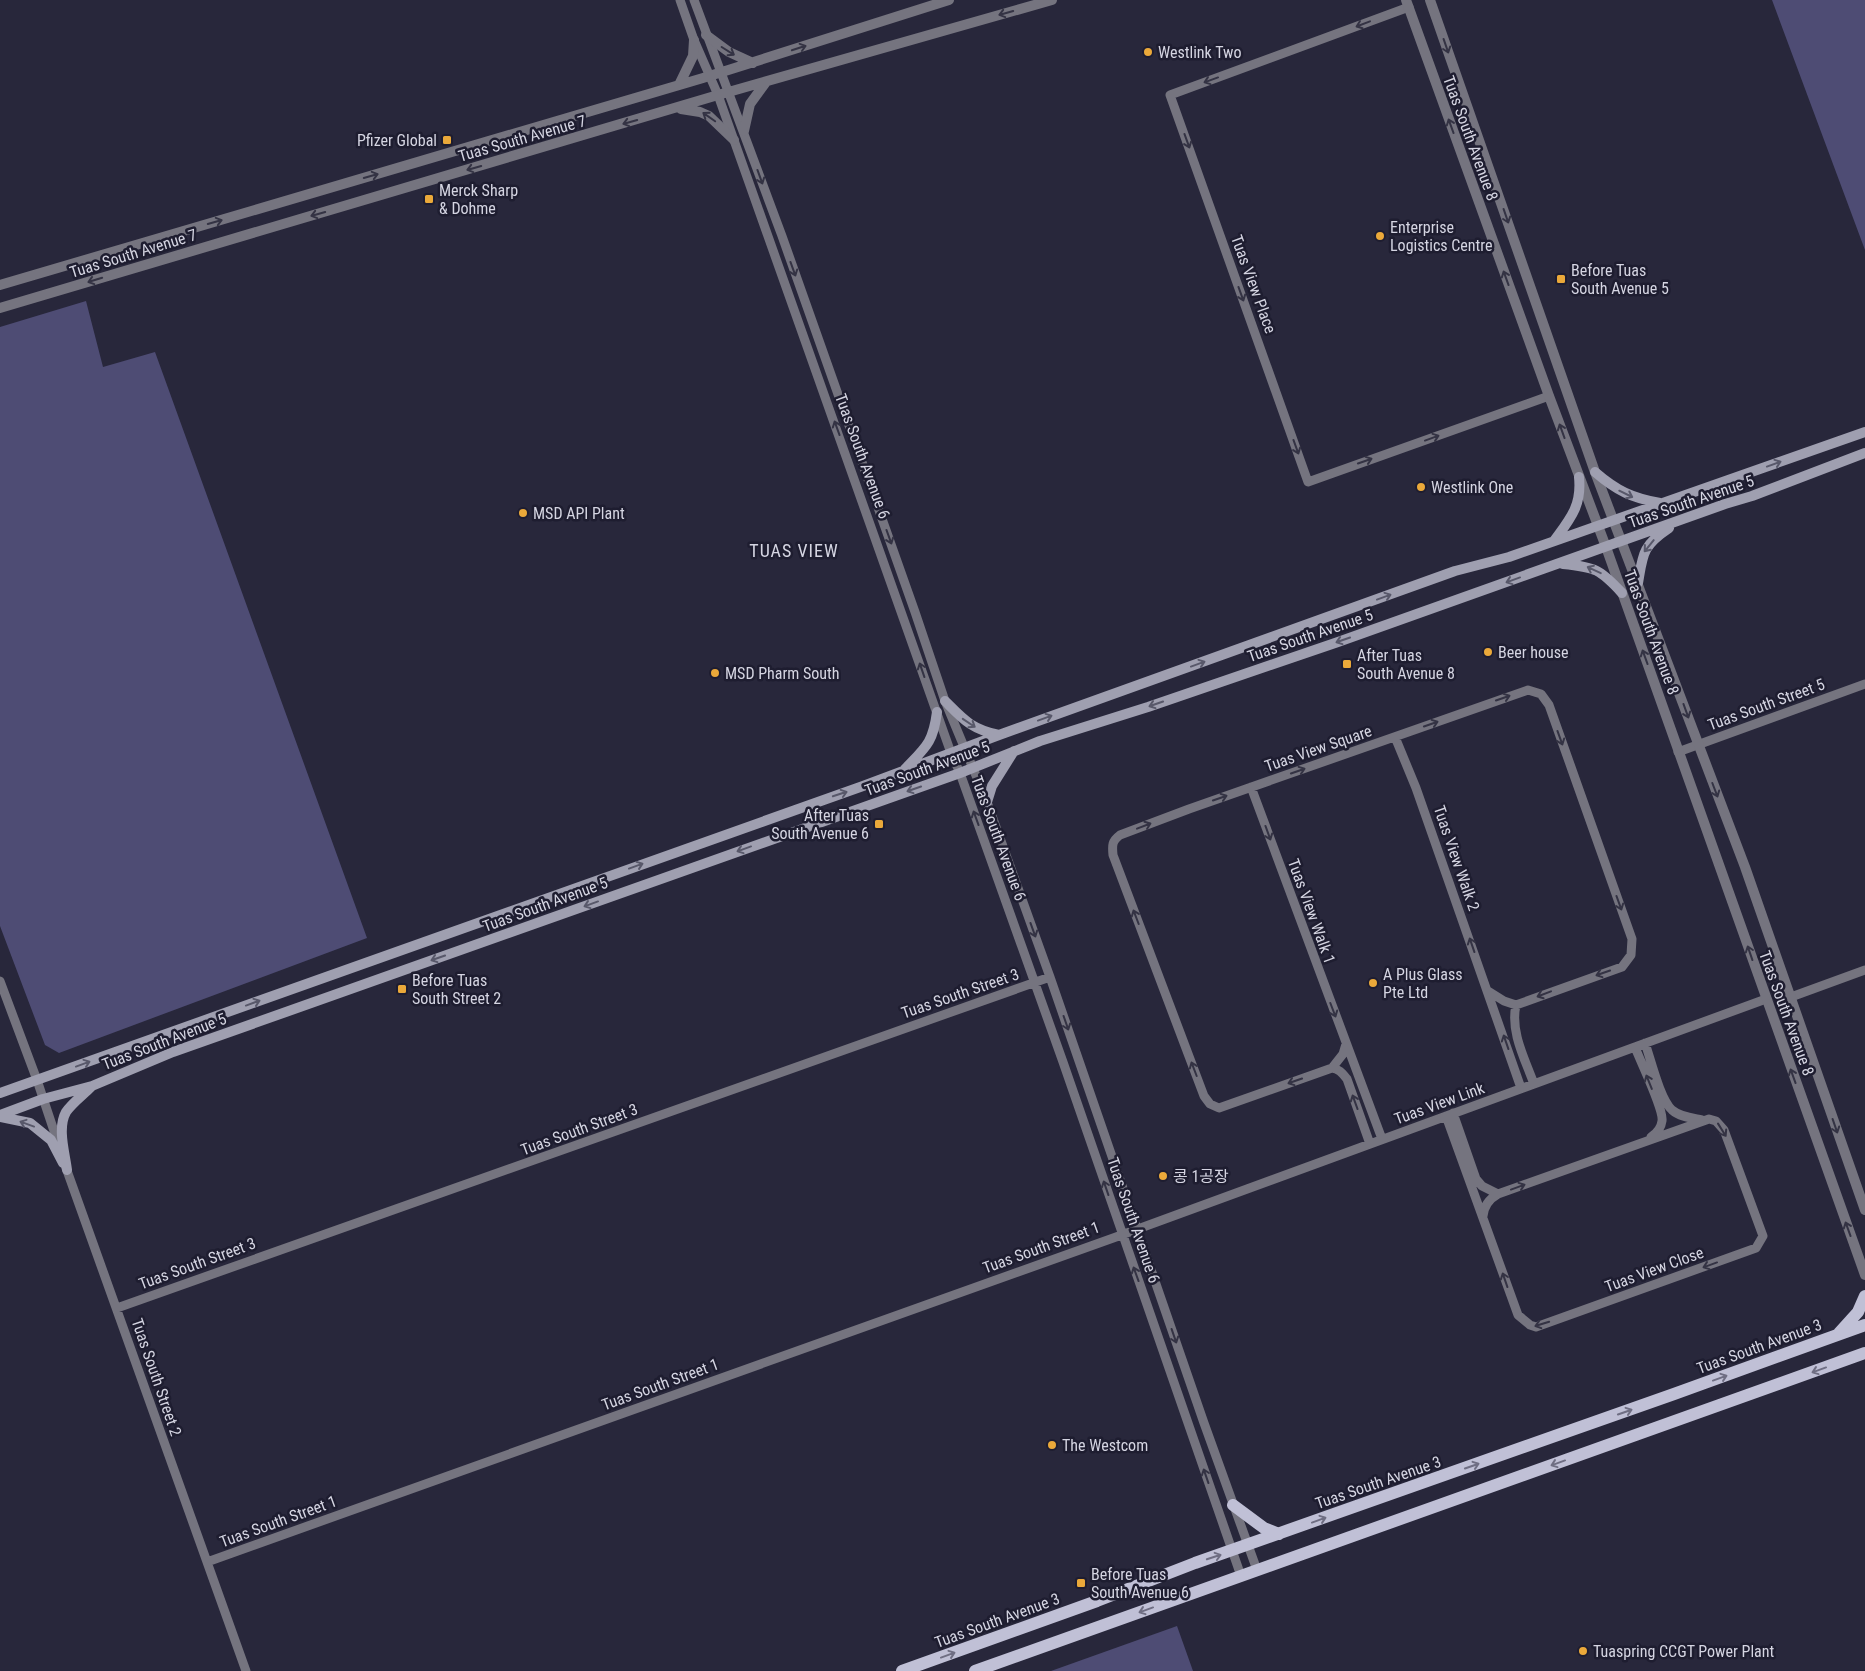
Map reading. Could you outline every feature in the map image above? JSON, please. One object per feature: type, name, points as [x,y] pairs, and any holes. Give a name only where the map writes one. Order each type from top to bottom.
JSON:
[{"type":"main road","name":"Tuas South Avenue 5","points":[[0,1093],[903,771],[1455,571],[1509,557],[1865,432]]},
{"type":"main road","name":"Tuas South Avenue 5","points":[[0,1116],[43,1099],[92,1086],[173,1052],[960,773],[1014,752],[1559,564],[1752,496],[1865,453]]},
{"type":"main road","points":[[1595,472],[1623,493],[1662,504]]},
{"type":"main road","points":[[1553,542],[1569,521],[1577,505],[1580,489],[1578,477]]},
{"type":"main road","points":[[1638,583],[1645,550],[1650,543],[1680,521]]},
{"type":"main road","points":[[1559,564],[1592,568],[1608,578],[1622,593]]},
{"type":"main road","points":[[945,700],[965,722],[985,732],[999,735]]},
{"type":"main road","points":[[903,771],[930,742],[935,730],[937,712]]},
{"type":"main road","points":[[987,802],[992,786],[1014,752]]},
{"type":"main road","points":[[67,1170],[62,1134],[63,1119],[67,1112],[92,1086]]},
{"type":"main road","points":[[0,1116],[30,1123],[51,1140],[67,1170]]},
{"type":"main road","points":[[1838,1334],[1858,1312],[1865,1296]]},
{"type":"main road","name":"Tuas South Avenue 3","points":[[902,1671],[1098,1601],[1195,1563],[1865,1325]]},
{"type":"main road","points":[[975,1671],[1865,1353]]},
{"type":"main road","points":[[1233,1505],[1264,1528],[1279,1534]]},
{"type":"street","name":"Tuas South Avenue 6","points":[[680,0],[708,76],[718,95],[951,753],[960,773],[1035,982],[1241,1576]]},
{"type":"street","name":"Tuas South Avenue 6","points":[[694,0],[744,131],[945,700],[987,802],[1050,977],[1247,1546],[1257,1570]]},
{"type":"street","name":"Tuas South Avenue 7","points":[[0,285],[753,63],[949,0]]},
{"type":"street","name":"Tuas South Avenue 7","points":[[0,308],[718,95],[1052,0]]},
{"type":"street","name":"Tuas South Avenue 8","points":[[1430,0],[1595,472],[1744,866],[1865,1210]]},
{"type":"street","name":"Tuas South Avenue 8","points":[[1408,3],[1578,477],[1606,547],[1865,1274]]},
{"type":"street","name":"Tuas View Place","points":[[1408,3],[1170,95],[1301,463],[1308,482],[1549,396]]},
{"type":"street","points":[[706,35],[729,52],[753,63]]},
{"type":"street","points":[[679,85],[693,56],[694,40]]},
{"type":"street","points":[[744,131],[750,104],[766,82]]},
{"type":"street","points":[[677,108],[700,112],[709,116],[734,140]]},
{"type":"street","name":"Tuas South Street 5","points":[[1678,752],[1865,684]]},
{"type":"street","name":"Tuas View Square","points":[[1332,1068],[1219,1108],[1210,1104],[1204,1096],[1113,855],[1112,844],[1115,839],[1120,835],[1252,787],[1528,690],[1541,694],[1549,705],[1632,939],[1631,956],[1622,966],[1516,1005]]},
{"type":"street","name":"Tuas View Walk 2","points":[[1395,737],[1416,788],[1521,1088]]},
{"type":"street","name":"Tuas View Walk 1","points":[[1252,787],[1382,1139]]},
{"type":"street","points":[[1791,997],[1865,970]]},
{"type":"street","name":"Tuas South Street 3","points":[[117,1308],[1050,977]]},
{"type":"street","name":"Tuas South Street 2","points":[[0,981],[37,1080],[67,1170],[246,1671]]},
{"type":"street","points":[[1488,991],[1504,1001],[1516,1005],[1513,1017],[1514,1028],[1534,1084]]},
{"type":"street","name":"Tuas View Link","points":[[1122,1234],[1766,999]]},
{"type":"street","name":"Tuas View Close","points":[[1450,1115],[1483,1219],[1518,1315],[1530,1325],[1536,1327],[1756,1248],[1763,1236],[1724,1130],[1716,1121],[1683,1117],[1672,1111],[1665,1101],[1645,1043]]},
{"type":"street","points":[[1346,1044],[1343,1054],[1332,1068],[1342,1072],[1347,1079],[1370,1144]]},
{"type":"street","points":[[1634,1047],[1662,1120],[1659,1130],[1647,1141]]},
{"type":"street","points":[[1450,1115],[1476,1178],[1482,1186],[1498,1194]]},
{"type":"street","points":[[1483,1219],[1487,1204],[1491,1198],[1498,1194],[1704,1121]]},
{"type":"street","name":"Tuas South Street 1","points":[[207,1562],[1122,1234]]},
{"type":"shaded area","points":[[1772,0],[1865,0],[1865,250]]},
{"type":"shaded area","points":[[86,301],[103,367],[155,352],[367,938],[59,1053],[45,1045],[0,926],[0,327]]},
{"type":"shaded area","points":[[1177,1626],[1193,1671],[1051,1671]]},
{"type":"place","name":"Westlink Two","points":[[1148,52]]},
{"type":"place","name":"Pfizer Global","points":[[447,140]]},
{"type":"place","name":"Merck Sharp & Dohme","points":[[429,199]]},
{"type":"place","name":"Enterprise Logistics Centre","points":[[1380,236]]},
{"type":"place","name":"Before Tuas South Avenue 5","points":[[1561,279]]},
{"type":"place","name":"Westlink One","points":[[1421,487]]},
{"type":"place","name":"MSD API Plant","points":[[523,513]]},
{"type":"place","name":"Beer house","points":[[1488,652]]},
{"type":"place","name":"After Tuas South Avenue 8","points":[[1347,664]]},
{"type":"place","name":"MSD Pharm South","points":[[715,673]]},
{"type":"place","name":"After Tuas South Avenue 6","points":[[879,824]]},
{"type":"place","name":"A Plus Glass Pte Ltd","points":[[1373,983]]},
{"type":"place","name":"Before Tuas South Street 2","points":[[402,989]]},
{"type":"place","name":"콩 1공장","points":[[1163,1176]]},
{"type":"place","name":"The Westcom","points":[[1052,1445]]},
{"type":"place","name":"Before Tuas South Avenue 6","points":[[1081,1583]]},
{"type":"place","name":"Tuaspring CCGT Power Plant","points":[[1583,1651]]},
{"type":"district","name":"TUAS VIEW","points":[[794,551]]}]
